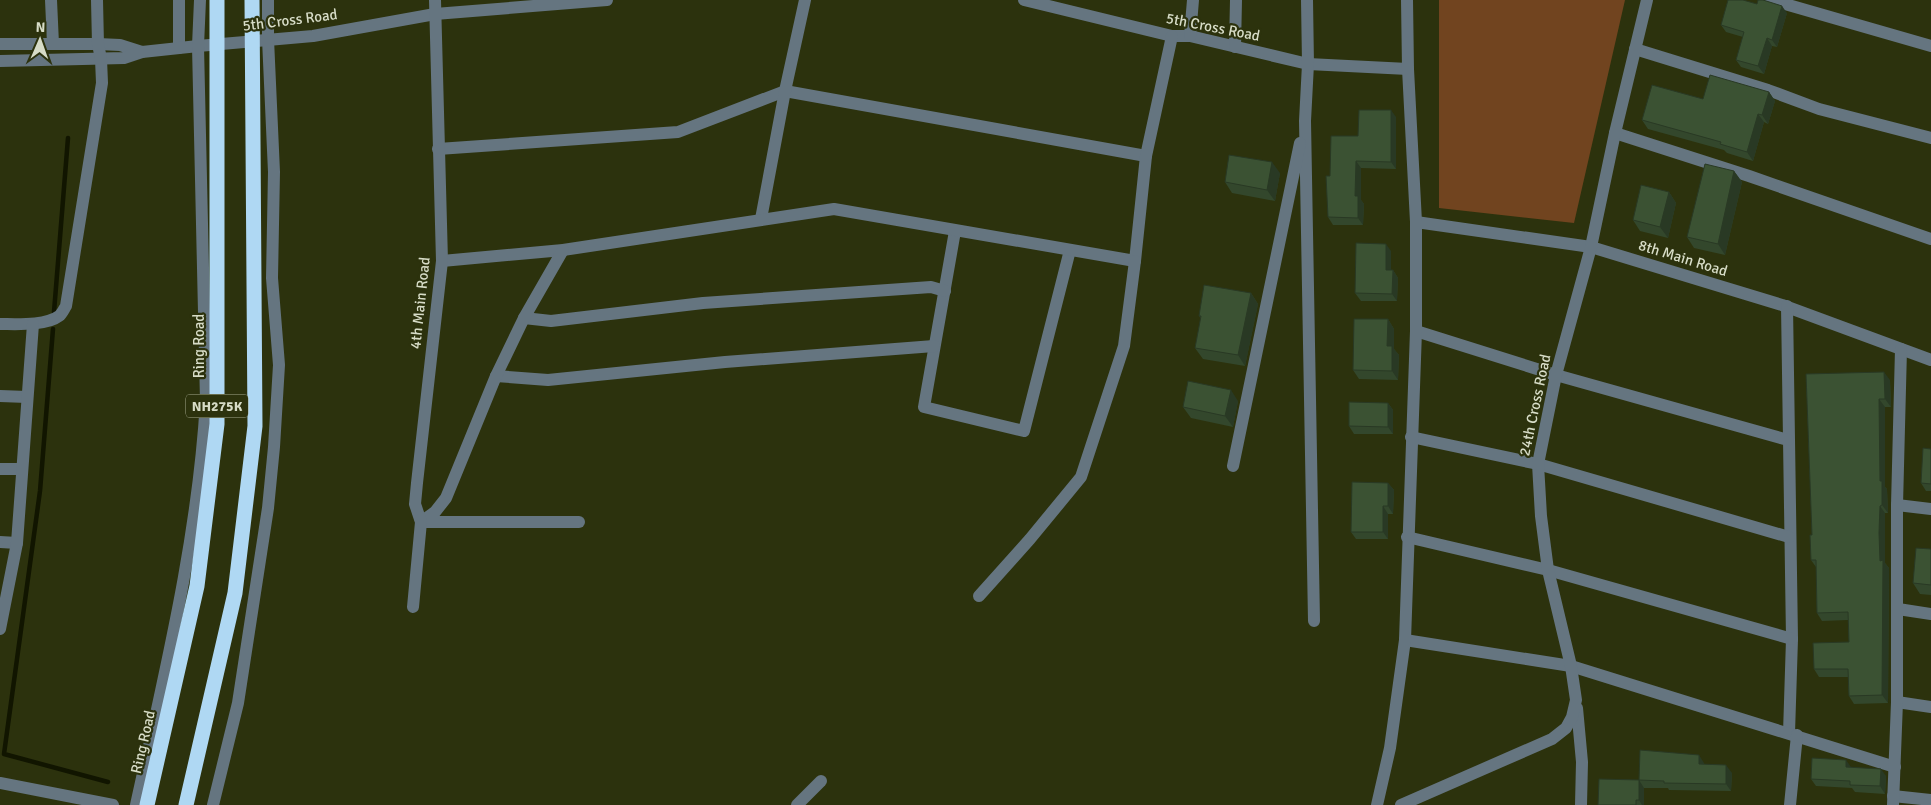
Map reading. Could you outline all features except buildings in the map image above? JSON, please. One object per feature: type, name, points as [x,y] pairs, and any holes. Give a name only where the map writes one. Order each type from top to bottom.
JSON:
[{"type":"highway","name":"Ring Road","points":[[147,805],[152,756],[197,586],[217,424],[217,0]]},
{"type":"highway","name":"NH275K","points":[[186,805],[235,593],[255,426],[260,40],[252,0]]},
{"type":"street","points":[[51,0],[53,44]]},
{"type":"street","points":[[0,324],[33,324],[60,316],[66,306],[102,83],[96,0]]},
{"type":"street","points":[[179,0],[179,48]]},
{"type":"street","points":[[136,805],[152,756],[203,457],[206,401],[198,46],[200,0]]},
{"type":"street","points":[[213,805],[238,703],[268,508],[274,447],[279,365],[272,278],[274,172],[260,40],[268,0]]},
{"type":"street","name":"4th Main Road","points":[[413,607],[421,522],[415,504],[416,483],[442,262],[435,0]]},
{"type":"street","name":"5th Cross Road","points":[[142,52],[313,36],[435,14],[548,2],[606,0]]},
{"type":"street","points":[[761,219],[805,0]]},
{"type":"street","name":"5th Cross Road","points":[[1024,0],[1042,2],[1172,36],[1190,36],[1308,64],[1408,69]]},
{"type":"street","points":[[1190,36],[1193,0]]},
{"type":"street","points":[[1235,46],[1236,0]]},
{"type":"street","points":[[1308,0],[1308,64],[1305,121],[1314,621]]},
{"type":"street","points":[[1377,805],[1390,748],[1405,640],[1416,331],[1416,222],[1408,69],[1407,0]]},
{"type":"street","name":"24th Cross Road","points":[[1401,805],[1552,740],[1566,728],[1572,717],[1576,700],[1571,666],[1548,570],[1541,516],[1538,464],[1556,375],[1591,247],[1615,133],[1647,0]]},
{"type":"street","points":[[1771,0],[1931,46]]},
{"type":"street","points":[[979,596],[1030,539],[1081,476],[1124,346],[1146,156],[1172,36]]},
{"type":"street","points":[[0,44],[120,45],[142,52]]},
{"type":"street","points":[[1636,49],[1768,90],[1819,109],[1931,138]]},
{"type":"street","points":[[0,61],[124,58],[142,52]]},
{"type":"street","points":[[438,148],[678,132],[786,91],[1146,156]]},
{"type":"street","points":[[1233,466],[1305,121]]},
{"type":"street","points":[[1615,133],[1749,176],[1931,239]]},
{"type":"street","points":[[442,262],[563,250],[834,209],[1135,261]]},
{"type":"street","name":"8th Main Road","points":[[1416,222],[1591,247],[1787,306],[1931,360]]},
{"type":"street","points":[[955,230],[924,407],[1024,431],[1070,250]]},
{"type":"street","points":[[421,522],[435,512],[446,498],[496,376],[524,318],[563,250]]},
{"type":"street","points":[[524,318],[551,321],[703,303],[932,287],[945,291]]},
{"type":"street","points":[[1787,306],[1793,734],[1790,805]]},
{"type":"street","points":[[0,628],[17,543],[33,324]]},
{"type":"street","points":[[1416,331],[1556,375],[1788,440]]},
{"type":"street","points":[[496,376],[548,380],[725,362],[934,346]]},
{"type":"street","points":[[1901,349],[1897,505],[1897,702],[1893,801],[1931,800]]},
{"type":"street","points":[[0,396],[27,397]]},
{"type":"street","points":[[1411,437],[1538,464],[1789,537]]},
{"type":"street","points":[[0,469],[22,469]]},
{"type":"street","points":[[1897,505],[1931,509]]},
{"type":"street","points":[[421,522],[579,522]]},
{"type":"street","points":[[1408,537],[1548,570],[1792,639]]},
{"type":"street","points":[[0,542],[17,543]]},
{"type":"street","points":[[1898,609],[1931,614]]},
{"type":"street","points":[[1405,640],[1571,666],[1895,767]]},
{"type":"street","points":[[1576,700],[1582,762],[1581,805]]},
{"type":"street","points":[[1897,702],[1931,707]]},
{"type":"street","points":[[797,805],[821,781]]},
{"type":"street","points":[[0,783],[113,805]]},
{"type":"shaded area","points":[[1439,0],[1625,0],[1574,223],[1439,208]]},
{"type":"waterway","points":[[54,312],[68,138]]},
{"type":"waterway","points":[[53,329],[40,491],[4,754],[108,782]]}]
